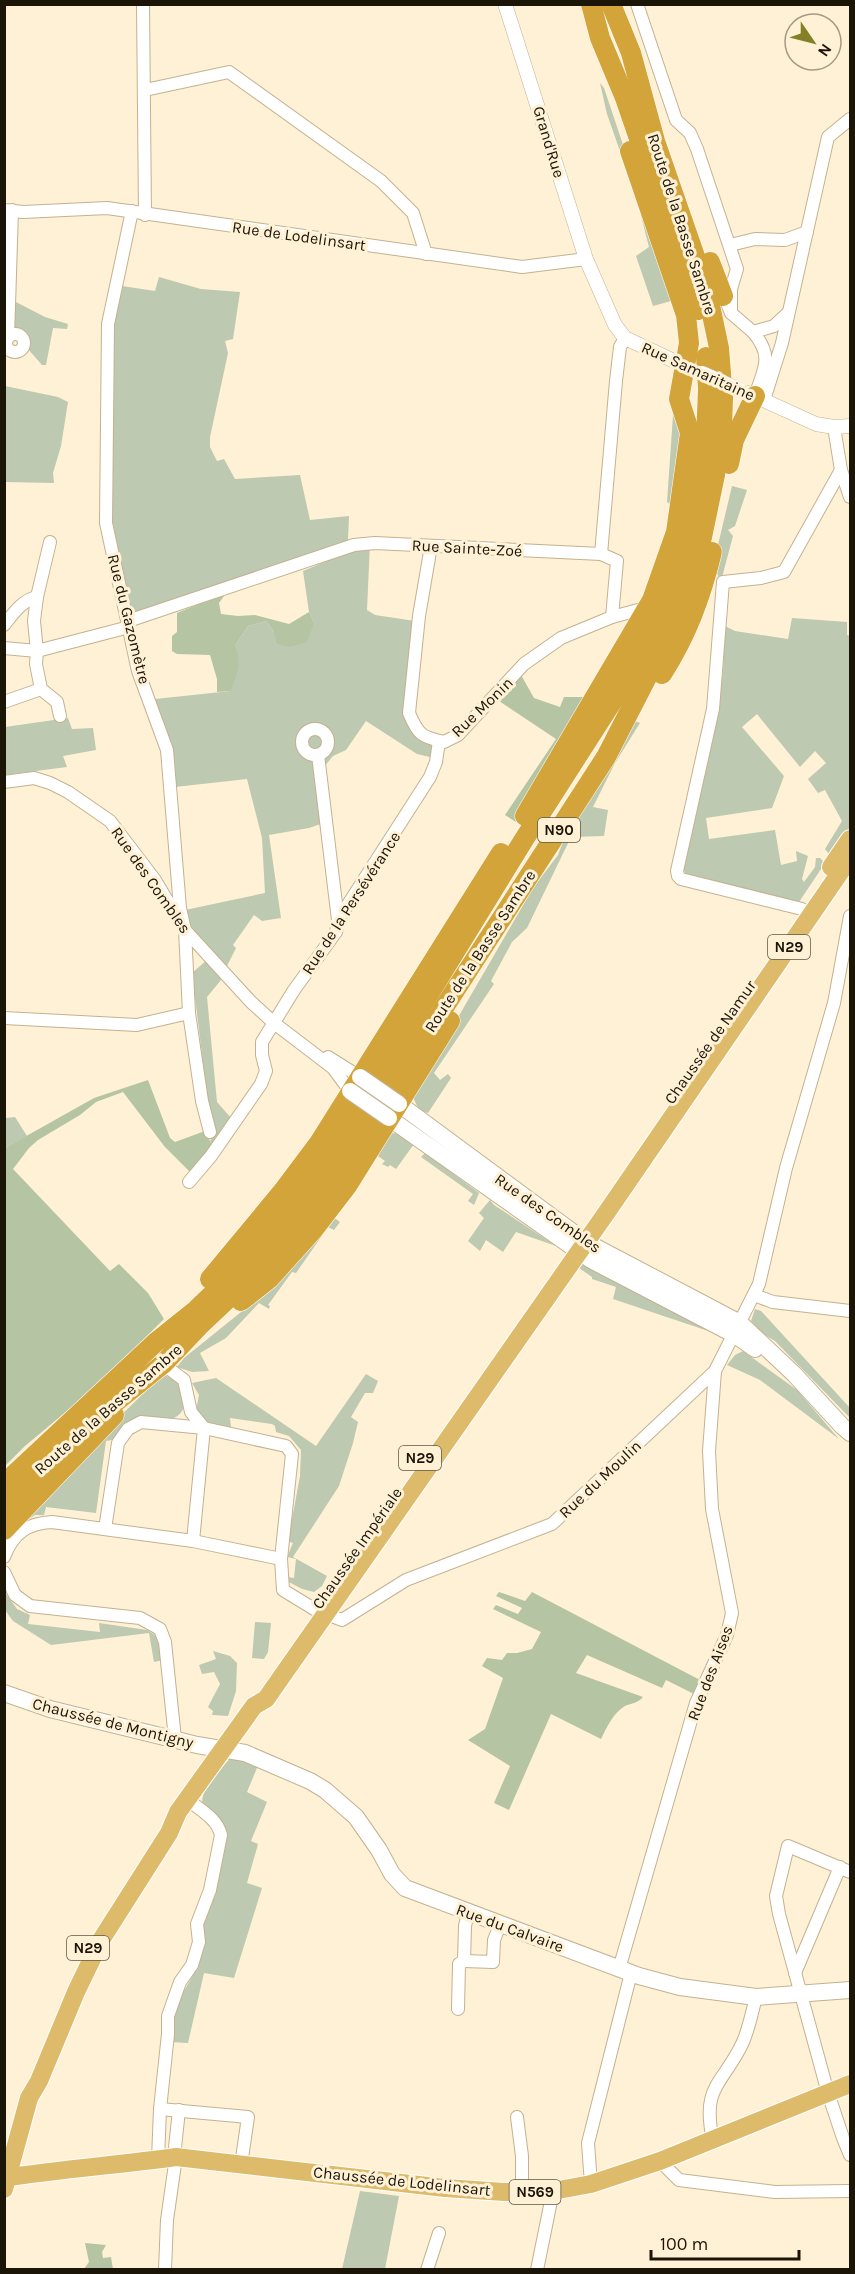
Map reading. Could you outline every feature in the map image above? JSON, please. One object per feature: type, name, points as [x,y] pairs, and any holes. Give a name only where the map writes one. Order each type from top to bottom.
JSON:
[{"type":"highway","name":"Route de la Basse Sambre","points":[[4,1484],[156,1342],[196,1310],[226,1281],[295,1203],[384,1067],[523,840],[635,666],[653,636],[670,599],[684,555],[706,439],[708,389],[705,346],[695,297],[625,98],[600,38],[591,4]]},
{"type":"highway","name":"Route de la Basse Sambre","points":[[4,1505],[77,1433],[155,1370],[253,1275],[300,1221],[344,1162],[575,805],[623,727],[677,619],[697,561],[722,430],[723,398],[719,348],[707,291],[655,141],[631,53],[611,4]]},
{"type":"highway","points":[[156,1342],[238,1247],[319,1143],[405,1009],[580,726],[652,600],[676,532],[690,433],[679,399],[683,366],[689,343],[686,315],[606,81],[600,38]]},
{"type":"highway","points":[[631,53],[647,78],[727,304]]},
{"type":"highway","points":[[623,727],[641,707],[681,643],[702,591],[714,544],[734,440],[752,395]]},
{"type":"highway","points":[[580,726],[609,691],[635,666]]},
{"type":"highway","points":[[523,840],[552,771]]},
{"type":"highway","points":[[199,1326],[213,1324],[269,1279],[314,1229],[347,1186],[549,862],[575,805]]},
{"type":"highway","points":[[4,1469],[71,1408],[127,1370]]},
{"type":"highway","points":[[4,1530],[155,1370]]},
{"type":"main road","name":"Chaussée de Namur","points":[[577,1244],[663,1111],[850,839]]},
{"type":"main road","name":"Chaussée de Namur","points":[[577,1244],[616,1196],[850,858]]},
{"type":"main road","name":"Rue des Combles","points":[[355,1084],[577,1244],[737,1329],[794,1374],[850,1433]]},
{"type":"main road","name":"N29","points":[[616,1196],[625,1174],[663,1119],[663,1111]]},
{"type":"main road","name":"Chaussée Impériale","points":[[6,2181],[29,2098],[39,2081],[76,1992],[101,1940],[169,1833],[182,1806],[254,1706],[256,1693],[320,1612],[577,1244]]},
{"type":"main road","name":"Chaussée de Montigny","points":[[4,1693],[50,1709],[175,1739],[224,1748]]},
{"type":"main road","name":"Rue du Calvaire","points":[[224,1748],[245,1753],[310,1781],[325,1790],[356,1817],[379,1850],[392,1874],[405,1888],[468,1913],[625,1971],[680,1987],[756,1997],[850,1990]]},
{"type":"main road","name":"Chaussée de Lodelinsart","points":[[6,2181],[34,2172],[169,2158],[445,2187],[522,2193],[553,2191],[591,2184],[660,2161],[850,2084]]},
{"type":"street","points":[[143,4],[145,215]]},
{"type":"street","name":"Grand'Rue","points":[[505,4],[594,280]]},
{"type":"street","points":[[637,4],[676,120],[690,133],[730,245],[737,269],[727,304],[764,345],[766,358],[752,395]]},
{"type":"street","points":[[145,90],[229,72],[381,181],[413,213],[426,254]]},
{"type":"street","points":[[752,395],[782,343],[828,137],[850,119]]},
{"type":"street","name":"Rue de Lodelinsart","points":[[8,338],[8,210],[23,212],[106,208],[522,267],[586,260]]},
{"type":"street","name":"Rue du Gazomètre","points":[[132,211],[108,324],[106,523],[138,671],[167,750],[180,908],[185,930],[189,1013],[202,1101],[210,1132]]},
{"type":"street","points":[[730,245],[755,239],[785,240],[807,232]]},
{"type":"street","points":[[785,240],[792,246],[800,260]]},
{"type":"street","name":"Rue Samaritaine","points":[[594,280],[615,325],[625,338],[816,424],[834,427],[850,426]]},
{"type":"street","points":[[753,332],[774,326],[788,314]]},
{"type":"street","points":[[612,617],[617,561],[601,554],[616,381],[620,347],[625,338]]},
{"type":"street","points":[[834,427],[841,470],[850,497]]},
{"type":"street","points":[[802,909],[681,879],[676,871],[713,709],[723,582],[761,578],[784,572],[841,470]]},
{"type":"street","points":[[50,542],[37,597],[34,621],[36,664],[41,688],[57,702],[60,716]]},
{"type":"street","name":"Rue Sainte-Zoé","points":[[4,648],[37,651],[128,624],[354,545],[375,543],[601,554]]},
{"type":"street","name":"Rue Monin","points":[[431,546],[419,616],[409,713],[414,726],[423,737],[444,742],[458,735],[524,664],[561,638],[612,617],[638,610]]},
{"type":"street","points":[[4,626],[29,599],[37,597]]},
{"type":"street","points":[[4,702],[41,688]]},
{"type":"street","name":"Rue de la Persévérance","points":[[189,1182],[211,1156],[261,1084],[266,1071],[262,1042],[294,990],[336,932],[338,920],[430,777],[436,762],[439,741]]},
{"type":"street","points":[[318,755],[338,920]]},
{"type":"street","name":"Rue des Combles","points":[[4,782],[34,778],[50,783],[110,821],[155,880],[185,930],[251,1002],[274,1023],[355,1084]]},
{"type":"street","name":"Rue du Moulin","points":[[320,1612],[342,1620],[406,1580],[552,1524],[715,1371],[756,1290],[786,1168],[834,1003],[850,916]]},
{"type":"street","points":[[4,1018],[137,1025],[189,1013]]},
{"type":"street","points":[[756,1290],[773,1302],[850,1311]]},
{"type":"street","points":[[155,1370],[184,1380],[191,1412],[204,1428],[193,1541]]},
{"type":"street","name":"Rue des Aises","points":[[591,2184],[588,2143],[625,1971],[696,1703],[727,1635],[732,1612],[712,1509],[709,1451],[715,1371]]},
{"type":"street","points":[[105,1529],[118,1443],[128,1428],[141,1422],[204,1428],[286,1446],[292,1454],[281,1559],[283,1590],[320,1612]]},
{"type":"street","points":[[4,1557],[26,1527],[36,1523],[52,1522],[193,1541],[281,1559]]},
{"type":"street","points":[[4,1572],[15,1595],[30,1606],[140,1618],[160,1629],[165,1642],[175,1739]]},
{"type":"street","points":[[169,2158],[160,2109],[168,2016],[180,1982],[192,1965],[199,1942],[197,1924],[210,1890],[221,1835],[220,1828],[212,1818],[182,1806]]},
{"type":"street","points":[[795,1973],[845,1869],[788,1846],[776,1896],[800,1994],[828,2093],[850,2155]]},
{"type":"street","points":[[464,1961],[465,1926],[468,1913]]},
{"type":"street","points":[[458,2009],[459,1964],[464,1961],[494,1962],[494,1940],[500,1925]]},
{"type":"street","points":[[713,2140],[709,2122],[714,2088],[742,2042],[756,1997]]},
{"type":"street","points":[[160,2109],[248,2117],[241,2165]]},
{"type":"street","points":[[165,2270],[169,2158],[179,2110]]},
{"type":"street","points":[[517,2117],[522,2156],[522,2193]]},
{"type":"street","points":[[660,2161],[679,2180],[775,2192],[850,2191]]},
{"type":"street","points":[[537,2270],[553,2191]]},
{"type":"street","points":[[427,2270],[439,2233]]},
{"type":"green space","points":[[600,83],[604,88],[679,312],[679,326],[671,301],[653,306],[636,256],[649,247],[637,200],[607,114]]},
{"type":"green space","points":[[159,277],[201,289],[240,292],[233,339],[225,341],[228,353],[210,437],[210,447],[217,461],[224,459],[235,479],[300,475],[310,520],[349,516],[348,540],[306,561],[137,614],[131,613],[110,508],[114,316],[122,286],[155,291]]},
{"type":"green space","points":[[14,301],[45,317],[68,324],[67,329],[53,328],[46,365],[42,365],[28,349],[27,334],[12,326]]},
{"type":"green space","points":[[5,386],[58,397],[68,402],[61,446],[53,473],[54,483],[5,482]]},
{"type":"green space","points":[[674,401],[685,435],[675,508],[667,502]]},
{"type":"green space","points":[[732,486],[747,490],[735,526],[728,530],[733,536],[721,581],[713,566]]},
{"type":"green space","points":[[370,543],[367,610],[375,615],[415,621],[409,713],[434,745],[434,758],[417,754],[366,721],[346,750],[333,756],[324,767],[329,821],[309,828],[269,835],[281,918],[262,921],[254,915],[233,945],[236,948],[227,966],[206,949],[185,910],[265,893],[262,838],[247,779],[175,787],[167,733],[155,699],[231,691],[235,646],[248,626],[266,621],[274,632],[314,623],[309,612],[303,571],[337,557],[351,545]]},
{"type":"green space","points":[[224,596],[219,603],[221,614],[255,615],[289,624],[309,612],[314,623],[307,642],[290,647],[277,644],[274,632],[266,621],[248,626],[235,646],[238,663],[231,691],[217,692],[217,679],[210,655],[177,654],[172,651],[172,636],[177,632],[177,613]]},
{"type":"green space","points":[[792,618],[847,622],[847,635],[850,636],[850,831],[831,857],[825,849],[842,821],[825,790],[818,793],[808,779],[826,763],[815,751],[800,767],[757,714],[742,727],[784,776],[772,808],[706,818],[709,839],[775,830],[781,865],[797,861],[796,851],[808,856],[802,879],[804,882],[815,867],[816,858],[820,858],[825,863],[797,905],[687,877],[683,868],[713,733],[723,673],[725,626],[735,631],[788,639]]},
{"type":"green space","points":[[521,675],[534,698],[560,707],[564,697],[592,697],[516,822],[505,815],[556,739],[499,701],[506,685]]},
{"type":"green space","points":[[68,718],[72,729],[93,728],[96,750],[63,756],[67,767],[5,775],[5,727]]},
{"type":"green space","points":[[635,721],[640,723],[615,763],[593,807],[608,810],[604,836],[571,837],[527,928],[512,942],[491,981],[494,984],[434,1073],[440,1080],[448,1074],[451,1078],[428,1113],[419,1110],[410,1091],[442,1045],[533,888],[558,855],[571,821]]},
{"type":"green space","points":[[208,959],[221,980],[207,997],[217,1102],[231,1118],[212,1145],[210,1141],[216,1131],[210,1119],[192,973]]},
{"type":"green space","points":[[148,1080],[170,1138],[175,1142],[205,1131],[212,1145],[190,1172],[165,1147],[123,1092],[96,1102],[80,1115],[38,1140],[13,1169],[110,1271],[119,1264],[148,1293],[164,1319],[98,1385],[25,1446],[5,1466],[5,1148],[94,1098]]},
{"type":"green space","points":[[15,1117],[27,1136],[5,1148],[5,1118]]},
{"type":"green space","points":[[388,1134],[405,1135],[414,1144],[396,1169],[382,1164],[385,1161],[374,1153]]},
{"type":"green space","points":[[425,1153],[479,1193],[474,1205],[468,1201],[473,1194],[421,1157]]},
{"type":"green space","points":[[490,1200],[494,1205],[556,1246],[516,1232],[503,1252],[486,1240],[480,1251],[468,1241],[484,1218],[479,1213]]},
{"type":"green space","points":[[333,1217],[340,1222],[334,1230],[328,1227],[296,1273],[292,1272],[268,1305],[269,1309],[259,1303],[226,1338],[200,1353],[209,1371],[192,1372],[177,1367],[184,1358],[251,1304]]},
{"type":"green space","points":[[583,1262],[726,1337],[613,1299],[616,1287],[592,1279],[579,1268]]},
{"type":"green space","points":[[755,1309],[761,1311],[850,1408],[850,1418],[775,1341],[751,1321]]},
{"type":"green space","points":[[743,1351],[797,1390],[839,1439],[760,1380],[727,1365],[735,1355]]},
{"type":"green space","points":[[163,1374],[180,1383],[184,1400],[183,1410],[170,1420],[125,1426],[112,1440],[106,1441],[96,1513],[46,1507],[44,1515],[35,1515],[22,1524],[5,1545],[4,1531]]},
{"type":"green space","points":[[366,1374],[378,1381],[373,1393],[365,1393],[351,1417],[358,1422],[339,1486],[293,1557],[327,1576],[322,1586],[314,1592],[302,1589],[287,1581],[288,1577],[294,1578],[296,1559],[287,1557],[293,1543],[288,1541],[300,1476],[301,1450],[289,1436],[276,1432],[272,1424],[230,1418],[231,1427],[210,1426],[196,1411],[199,1395],[192,1383],[216,1378],[316,1446]]},
{"type":"green space","points":[[4,1591],[17,1609],[30,1615],[28,1624],[100,1632],[99,1623],[147,1630],[158,1637],[163,1660],[154,1662],[149,1633],[51,1645],[13,1621],[5,1610]]},
{"type":"green space","points":[[499,1592],[525,1601],[532,1592],[700,1680],[694,1694],[666,1680],[662,1688],[587,1655],[576,1673],[643,1697],[617,1712],[601,1739],[551,1714],[509,1810],[494,1803],[510,1766],[468,1740],[485,1729],[503,1678],[482,1666],[487,1658],[502,1660],[507,1653],[532,1649],[541,1632],[493,1609],[496,1605],[518,1614],[522,1608],[496,1596]]},
{"type":"green space","points":[[255,1622],[271,1623],[268,1652],[264,1659],[252,1658]]},
{"type":"green space","points":[[213,1651],[230,1656],[237,1663],[236,1691],[228,1716],[212,1715],[213,1711],[208,1707],[220,1684],[214,1672],[202,1674],[199,1665],[216,1659]]},
{"type":"green space","points":[[233,1755],[259,1763],[247,1792],[267,1802],[251,1841],[258,1844],[247,1883],[262,1888],[234,1978],[204,1973],[188,2043],[170,2042],[170,2015],[199,1965],[201,1934],[220,1830],[203,1806],[202,1800],[207,1786]]},
{"type":"green space","points":[[360,2191],[399,2196],[385,2269],[342,2269]]},
{"type":"green space","points":[[85,2243],[106,2245],[102,2252],[103,2258],[111,2257],[113,2269],[84,2269],[89,2262]]}]
